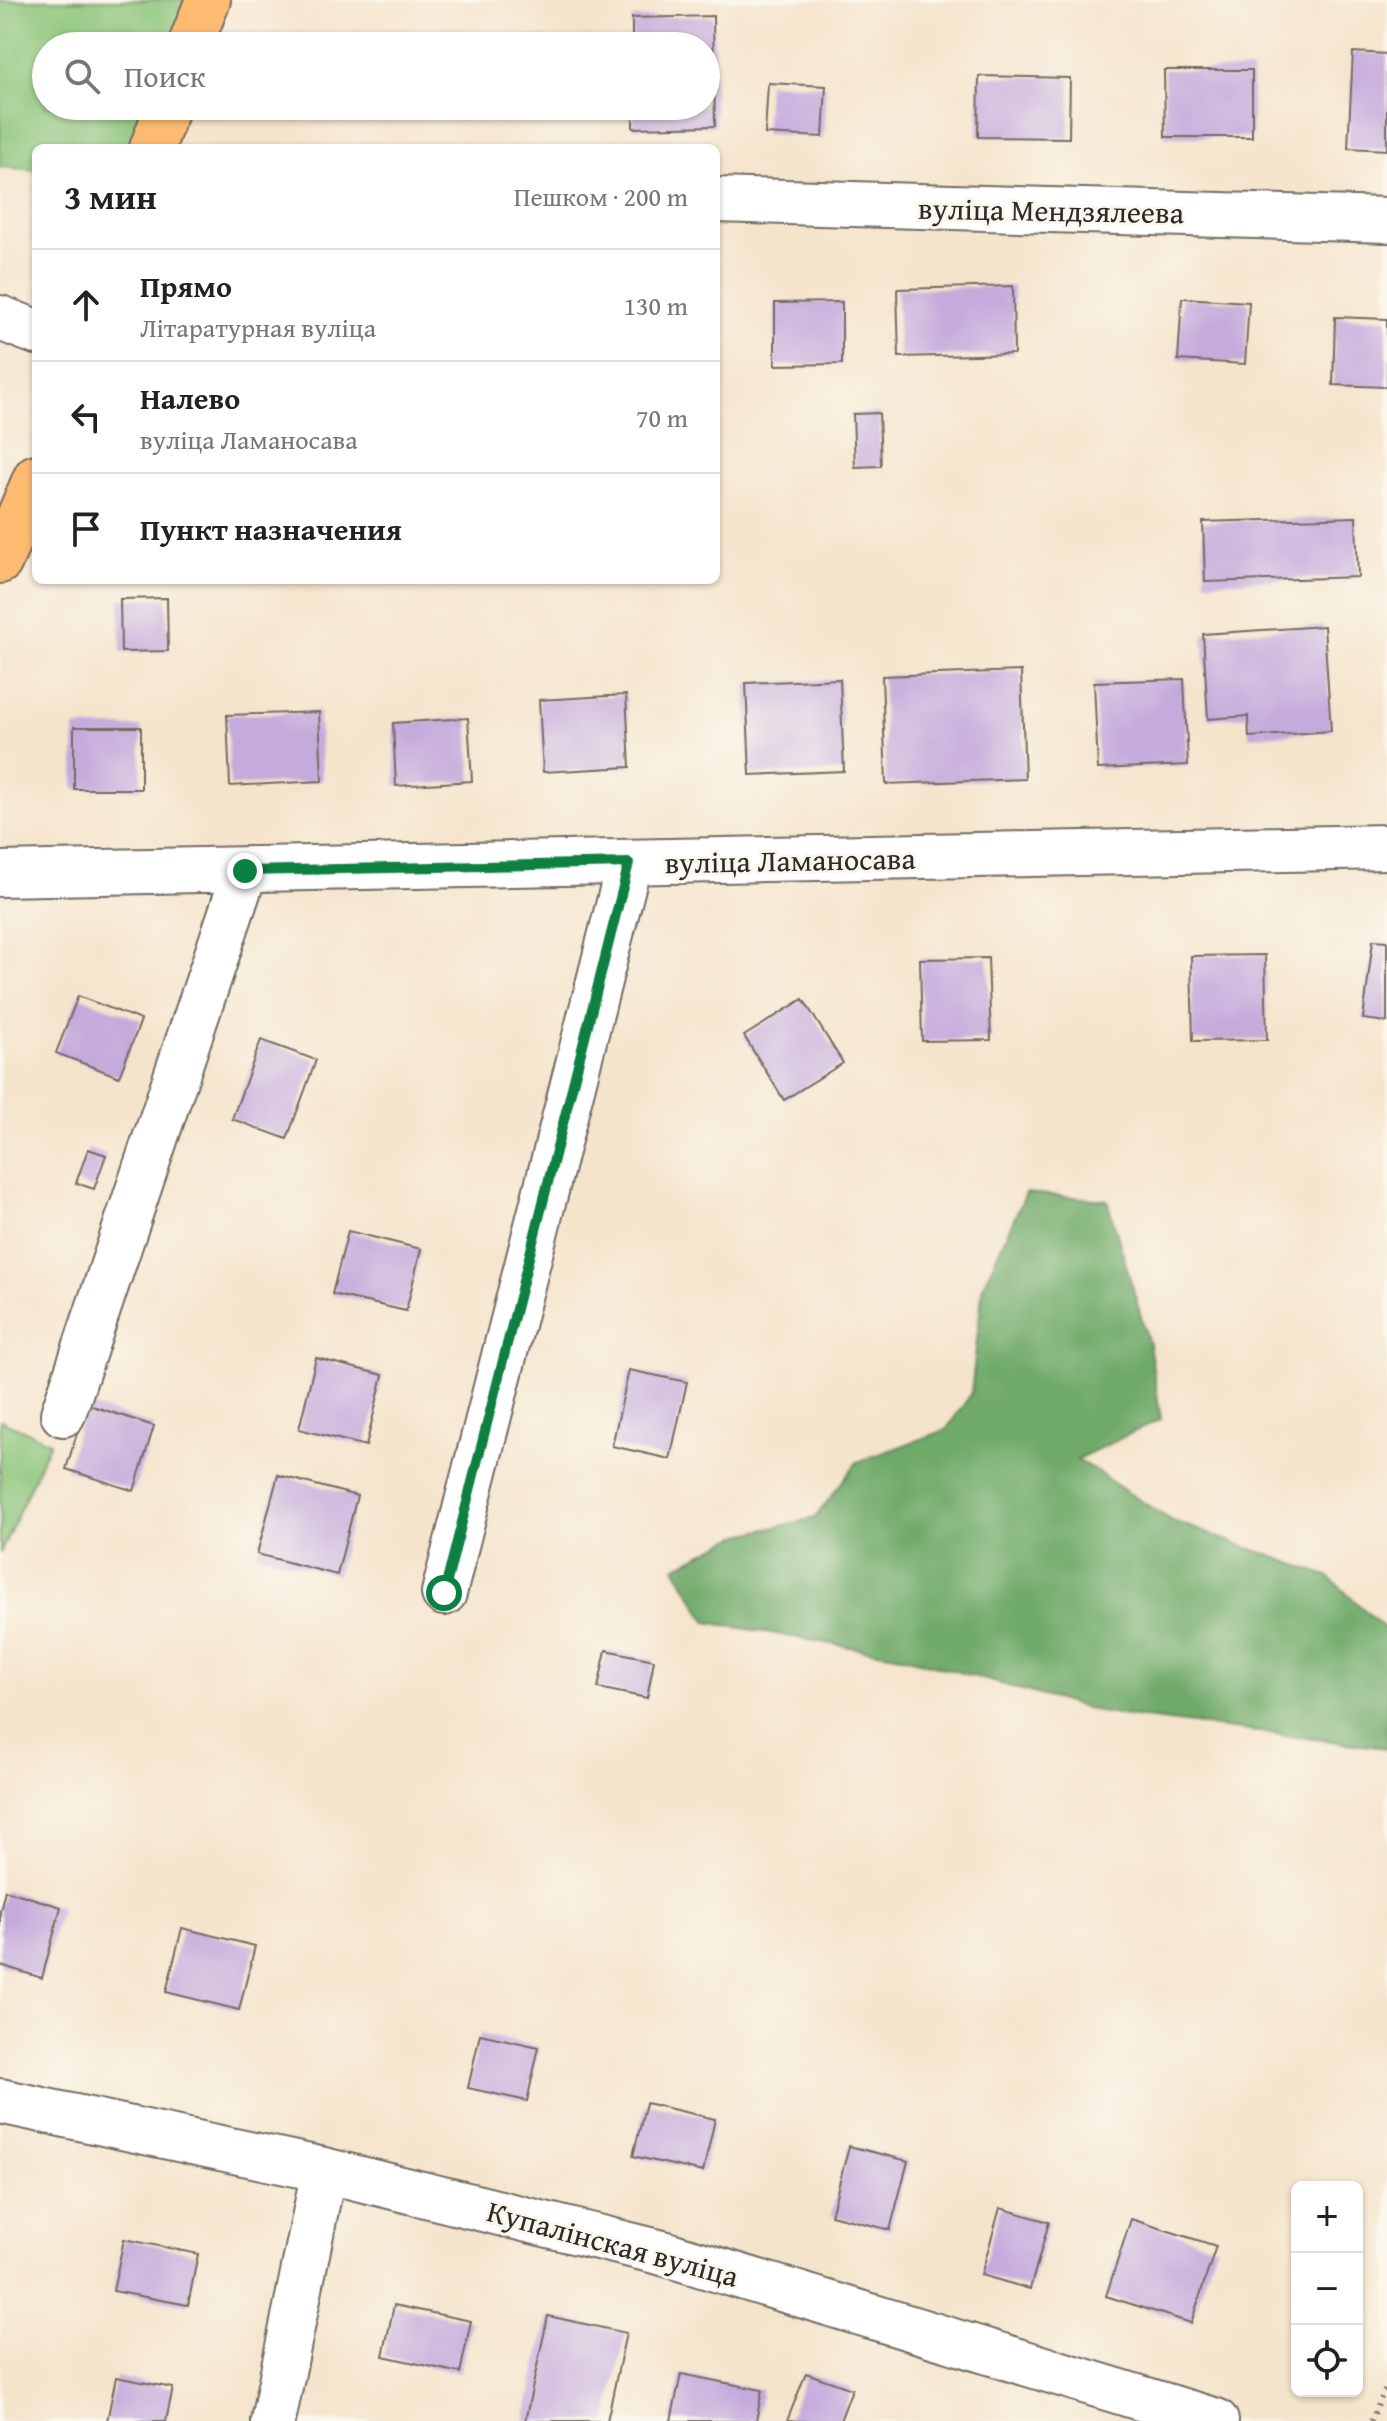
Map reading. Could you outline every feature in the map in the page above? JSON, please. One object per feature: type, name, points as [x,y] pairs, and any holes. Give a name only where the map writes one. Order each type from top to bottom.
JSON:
[{"type":"main road","points":[[195,32],[208,0]]},
{"type":"main road","points":[[154,144],[163,120]]},
{"type":"main road","points":[[0,561],[32,486]]},
{"type":"street","name":"вуліца Мендзялеева","points":[[720,200],[1387,220]]},
{"type":"street","points":[[0,318],[32,330]]},
{"type":"street","name":"вуліца Ламаносава","points":[[0,874],[1387,847]]},
{"type":"street","points":[[444,1593],[629,863]]},
{"type":"street","points":[[63,1414],[245,871]]},
{"type":"street","name":"Купалінская вуліца","points":[[0,2101],[324,2170],[663,2253],[1216,2421]]},
{"type":"street","points":[[273,2421],[324,2170]]},
{"type":"path","points":[[1371,2421],[1387,2385]]},
{"type":"green space","points":[[0,0],[216,0],[202,32],[32,32],[32,120],[165,120],[155,144],[32,144],[32,170],[0,167]]},
{"type":"green space","points":[[1026,1193],[1107,1200],[1149,1344],[1161,1419],[1077,1459],[1170,1520],[1328,1576],[1387,1631],[1387,1748],[1104,1713],[901,1656],[707,1622],[675,1567],[737,1536],[815,1518],[857,1462],[946,1430],[971,1394],[983,1285]]},
{"type":"green space","points":[[0,1420],[50,1442],[0,1554]]},
{"type":"building","points":[[713,16],[713,32],[632,32],[632,18]]},
{"type":"building","points":[[1353,52],[1387,54],[1387,150],[1348,148]]},
{"type":"building","points":[[1164,70],[1252,70],[1252,137],[1165,137]]},
{"type":"building","points":[[979,76],[1070,78],[1069,138],[978,137]]},
{"type":"building","points":[[768,83],[826,86],[823,137],[765,134]]},
{"type":"building","points":[[633,120],[715,120],[715,126],[633,128]]},
{"type":"building","points":[[1013,286],[1014,354],[899,357],[897,289]]},
{"type":"building","points":[[1182,298],[1249,302],[1245,364],[1178,360]]},
{"type":"building","points":[[842,302],[842,364],[775,365],[775,303]]},
{"type":"building","points":[[1335,317],[1387,319],[1387,387],[1333,385]]},
{"type":"building","points":[[879,413],[881,466],[855,467],[853,414]]},
{"type":"building","points":[[1356,517],[1358,577],[1205,582],[1203,522]]},
{"type":"building","points":[[167,598],[168,651],[121,652],[120,599]]},
{"type":"building","points":[[1324,626],[1331,731],[1249,737],[1248,716],[1208,719],[1203,634]]},
{"type":"building","points":[[1021,671],[1025,779],[886,784],[882,676]]},
{"type":"building","points":[[840,679],[844,771],[750,775],[746,683]]},
{"type":"building","points":[[1184,679],[1188,765],[1098,769],[1094,682]]},
{"type":"building","points":[[626,695],[630,767],[543,772],[539,700]]},
{"type":"building","points":[[319,712],[322,781],[230,786],[227,715]]},
{"type":"building","points":[[468,718],[472,781],[396,786],[393,723]]},
{"type":"building","points":[[74,727],[141,727],[141,789],[74,789]]},
{"type":"building","points":[[1373,940],[1387,941],[1387,1022],[1363,1019]]},
{"type":"building","points":[[1265,955],[1267,1040],[1193,1041],[1191,956]]},
{"type":"building","points":[[988,958],[991,1040],[922,1041],[920,959]]},
{"type":"building","points":[[78,996],[141,1020],[119,1077],[56,1053]]},
{"type":"building","points":[[803,999],[843,1063],[784,1100],[744,1036]]},
{"type":"building","points":[[261,1040],[316,1060],[287,1139],[232,1119]]},
{"type":"building","points":[[88,1149],[106,1155],[94,1189],[76,1183]]},
{"type":"building","points":[[348,1231],[421,1249],[406,1311],[332,1294]]},
{"type":"building","points":[[316,1358],[383,1375],[366,1446],[299,1429]]},
{"type":"building","points":[[629,1370],[687,1382],[670,1459],[612,1446]]},
{"type":"building","points":[[86,1404],[154,1426],[134,1491],[66,1469]]},
{"type":"building","points":[[278,1475],[357,1496],[337,1575],[257,1554]]},
{"type":"building","points":[[606,1650],[654,1660],[647,1698],[598,1688]]},
{"type":"building","points":[[5,1890],[61,1907],[42,1978],[0,1965],[0,1910]]},
{"type":"building","points":[[182,1928],[255,1946],[239,2010],[166,1992]]},
{"type":"building","points":[[480,2034],[539,2047],[527,2101],[468,2088]]},
{"type":"building","points":[[646,2103],[715,2119],[703,2172],[633,2156]]},
{"type":"building","points":[[849,2146],[908,2161],[890,2230],[831,2215]]},
{"type":"building","points":[[1000,2208],[1049,2222],[1030,2289],[981,2275]]},
{"type":"building","points":[[1131,2219],[1216,2246],[1191,2323],[1106,2296]]},
{"type":"building","points":[[124,2239],[198,2254],[188,2305],[113,2291]]},
{"type":"building","points":[[394,2305],[471,2321],[460,2373],[383,2356]]},
{"type":"building","points":[[548,2316],[626,2333],[607,2421],[525,2421]]},
{"type":"building","points":[[806,2373],[852,2389],[840,2421],[787,2421]]},
{"type":"building","points":[[681,2374],[762,2390],[756,2421],[671,2421]]},
{"type":"building","points":[[116,2377],[173,2388],[166,2421],[107,2421]]},
{"type":"route","points":[[245,871],[629,863],[444,1593]]}]
